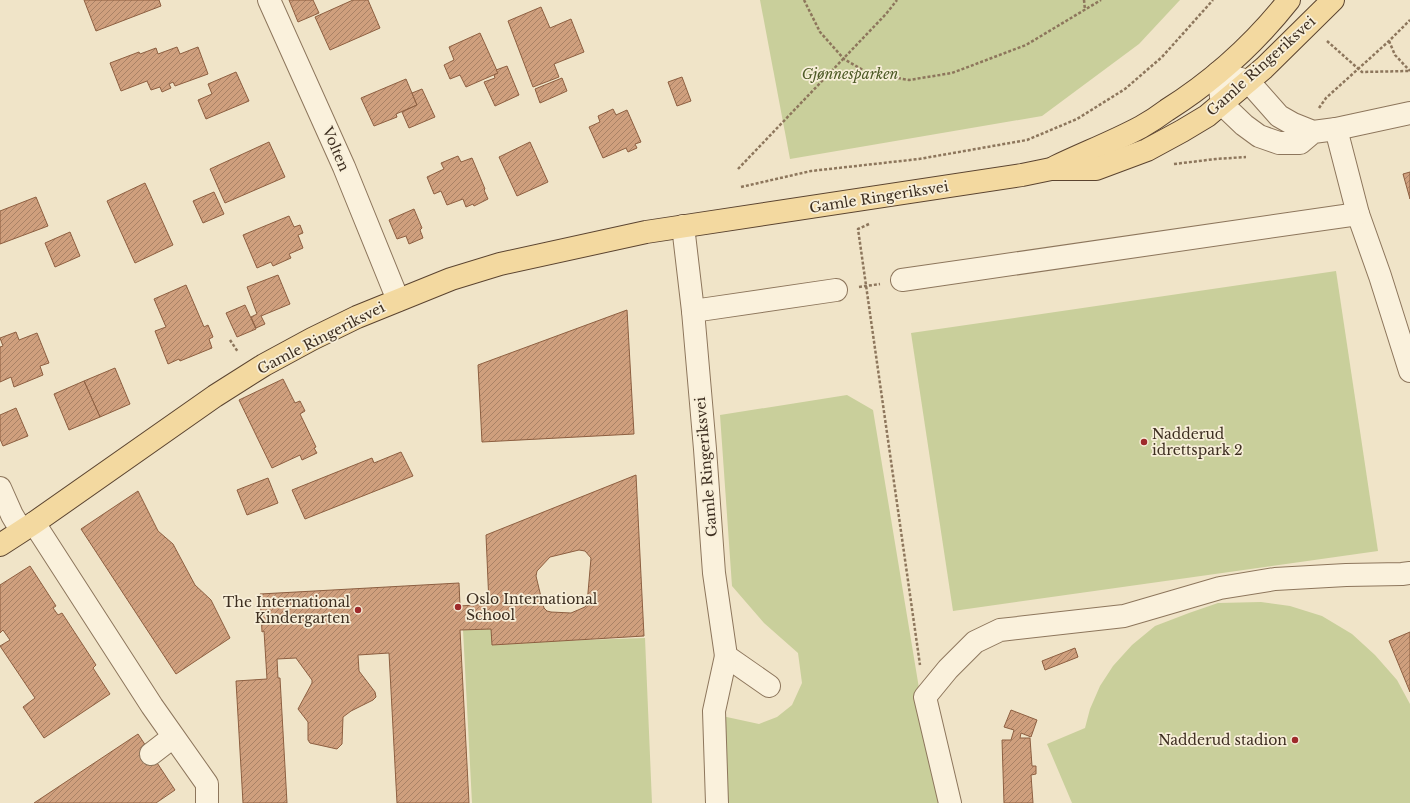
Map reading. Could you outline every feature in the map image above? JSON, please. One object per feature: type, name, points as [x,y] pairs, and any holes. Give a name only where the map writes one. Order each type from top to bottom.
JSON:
[{"type":"main road","name":"Gamle Ringeriksvei","points":[[1051,170],[1083,153],[1142,127],[1187,97],[1218,73],[1274,19],[1289,0]]},
{"type":"main road","name":"Gamle Ringeriksvei","points":[[0,545],[202,405],[264,365],[357,317],[398,300],[451,279],[500,264],[646,232],[1051,170],[1096,169],[1147,150],[1207,116],[1264,68],[1333,0]]},
{"type":"street","name":"Volten","points":[[269,0],[341,160],[398,300]]},
{"type":"street","points":[[1313,132],[1300,143],[1279,143],[1259,136],[1244,125],[1222,104],[1218,73],[1248,81],[1279,116],[1293,124],[1313,132],[1336,129],[1410,113]]},
{"type":"street","points":[[1336,129],[1358,214],[1380,276],[1410,371]]},
{"type":"street","points":[[902,280],[1358,214]]},
{"type":"street","name":"Gamle Ringeriksvei","points":[[683,226],[693,311],[714,573],[726,656]]},
{"type":"street","points":[[693,311],[836,290]]},
{"type":"street","points":[[0,488],[12,515],[28,527],[207,784],[207,803]]},
{"type":"street","points":[[950,803],[925,697],[948,669],[975,642],[1000,630],[1124,616],[1220,588],[1275,579],[1346,574],[1410,573]]},
{"type":"street","points":[[717,803],[714,711],[726,656],[769,686]]},
{"type":"street","points":[[151,754],[173,737]]},
{"type":"path","points":[[804,0],[820,32],[844,59],[868,73],[909,80],[952,72],[1026,45],[1101,0]]},
{"type":"path","points":[[738,169],[844,59],[897,0]]},
{"type":"path","points":[[1084,0],[1085,10]]},
{"type":"path","points":[[741,187],[811,171],[919,159],[1026,140],[1077,118],[1125,89],[1162,57],[1213,0]]},
{"type":"path","points":[[1318,110],[1326,98],[1410,20]]},
{"type":"path","points":[[1326,40],[1362,72],[1409,71]]},
{"type":"path","points":[[1389,41],[1395,55],[1409,71]]},
{"type":"path","points":[[858,229],[925,697]]},
{"type":"path","points":[[836,290],[902,280]]},
{"type":"path","points":[[230,340],[242,358]]},
{"type":"green space","name":"Gjønnesparken","points":[[760,0],[1180,0],[1139,44],[1042,116],[790,159]]},
{"type":"green space","name":"Nadderud idrettspark 2","points":[[1336,271],[1378,551],[953,611],[911,333]]},
{"type":"green space","points":[[847,395],[873,410],[938,803],[723,803],[722,716],[759,724],[777,717],[792,705],[802,683],[798,653],[764,623],[732,586],[720,415]]},
{"type":"green space","name":"Nadderud stadion","points":[[1261,602],[1290,606],[1322,616],[1352,634],[1375,655],[1397,680],[1410,704],[1410,803],[1072,803],[1047,744],[1085,728],[1090,709],[1100,686],[1113,666],[1132,645],[1155,626],[1218,603]]},
{"type":"green space","points":[[493,628],[494,643],[645,638],[652,803],[472,803],[463,630]]},
{"type":"building","points":[[84,0],[159,0],[161,6],[96,31]]},
{"type":"building","points":[[289,0],[313,0],[319,13],[298,22]]},
{"type":"building","points":[[353,0],[368,0],[380,28],[330,50],[315,17]]},
{"type":"building","points":[[541,7],[550,28],[571,19],[584,52],[554,64],[559,77],[533,87],[508,21]]},
{"type":"building","points":[[480,33],[498,73],[466,87],[460,75],[450,79],[444,65],[454,60],[449,47]]},
{"type":"building","points":[[177,47],[180,54],[198,47],[208,74],[175,86],[173,82],[169,84],[171,88],[162,92],[160,87],[151,90],[147,81],[121,91],[110,63],[139,52],[140,54],[156,48],[158,54]]},
{"type":"building","points":[[507,66],[519,95],[495,106],[484,82],[495,78],[494,75],[498,73],[496,70]]},
{"type":"building","points":[[236,72],[249,101],[206,119],[198,100],[212,94],[208,84]]},
{"type":"building","points":[[682,77],[691,101],[677,106],[668,82]]},
{"type":"building","points":[[562,78],[567,91],[540,103],[535,89]]},
{"type":"building","points":[[406,79],[417,105],[396,114],[397,117],[374,126],[361,98]]},
{"type":"building","points":[[422,89],[435,117],[409,128],[402,112],[417,105],[412,93]]},
{"type":"building","points":[[613,109],[616,115],[627,110],[641,142],[635,144],[637,148],[628,152],[626,148],[603,158],[589,127],[600,122],[598,116]]},
{"type":"building","points":[[269,142],[285,177],[225,203],[210,169]]},
{"type":"building","points":[[530,142],[548,182],[517,196],[499,157]]},
{"type":"building","points":[[458,156],[461,162],[472,158],[485,189],[484,190],[488,199],[474,206],[473,204],[466,207],[463,199],[447,205],[441,191],[434,194],[427,177],[444,169],[441,163]]},
{"type":"building","points":[[1410,172],[1410,199],[1403,174]]},
{"type":"building","points":[[145,183],[173,245],[135,263],[107,201]]},
{"type":"building","points":[[214,192],[224,214],[203,223],[193,201]]},
{"type":"building","points":[[36,197],[48,226],[0,244],[0,211]]},
{"type":"building","points":[[414,209],[422,228],[420,230],[423,238],[409,244],[406,236],[397,239],[389,220]]},
{"type":"building","points":[[289,216],[294,227],[300,225],[303,233],[298,235],[303,248],[289,254],[291,258],[273,266],[271,262],[257,268],[243,235]]},
{"type":"building","points":[[70,232],[80,256],[55,267],[45,243]]},
{"type":"building","points":[[278,275],[290,304],[261,316],[265,324],[256,328],[251,317],[257,314],[247,287]]},
{"type":"building","points":[[186,285],[204,327],[208,325],[213,337],[209,339],[212,348],[180,361],[179,359],[168,364],[155,331],[166,327],[154,299]]},
{"type":"building","points":[[245,305],[256,329],[237,337],[226,313]]},
{"type":"building","points":[[627,310],[634,434],[482,442],[478,365]]},
{"type":"building","points":[[16,332],[19,340],[37,333],[49,363],[40,366],[43,375],[14,387],[11,377],[0,382],[0,347],[3,346],[0,338]]},
{"type":"building","points":[[115,368],[130,404],[100,417],[84,381]]},
{"type":"building","points":[[283,379],[295,403],[300,401],[305,411],[300,414],[316,447],[314,448],[317,453],[302,460],[300,455],[272,468],[239,400]]},
{"type":"building","points":[[84,381],[100,417],[69,430],[54,394]]},
{"type":"building","points":[[16,408],[28,436],[3,446],[0,439],[0,415]]},
{"type":"building","points":[[401,452],[413,476],[305,519],[292,490],[372,458],[374,463]]},
{"type":"building","points":[[636,475],[644,636],[492,645],[491,629],[460,630],[469,803],[397,803],[389,653],[358,655],[359,671],[375,692],[376,697],[343,717],[342,744],[337,749],[310,743],[308,740],[308,722],[298,709],[312,683],[312,680],[296,658],[277,659],[278,678],[280,678],[287,803],[243,803],[236,681],[267,679],[260,594],[459,583],[460,606],[489,604],[486,535]],"holes":[[[579,550],[585,551],[591,558],[587,604],[585,607],[571,613],[547,611],[544,608],[542,601],[536,576],[537,571],[550,557]]]},
{"type":"building","points":[[268,478],[278,503],[247,515],[237,490]]},
{"type":"building","points":[[138,491],[158,531],[173,544],[195,585],[211,600],[230,638],[176,674],[81,529]]},
{"type":"building","points":[[30,566],[56,606],[53,608],[58,615],[62,613],[96,665],[93,668],[110,694],[44,738],[23,707],[35,698],[0,646],[10,640],[3,630],[0,633],[0,585]]},
{"type":"building","points":[[1410,632],[1410,692],[1389,641]]},
{"type":"building","points":[[1075,648],[1078,657],[1045,670],[1042,661]]},
{"type":"building","points":[[1011,710],[1037,720],[1031,737],[1021,733],[1020,738],[1030,738],[1032,766],[1036,766],[1036,774],[1031,775],[1033,803],[1004,803],[1002,740],[1011,740],[1014,730],[1004,727]]},
{"type":"building","points":[[138,734],[175,790],[156,803],[34,803]]},
{"type":"place","name":"Nadderud idrettspark 2","points":[[1144,442]]},
{"type":"place","name":"Oslo International School","points":[[458,607]]},
{"type":"place","name":"The International Kindergarten","points":[[358,610]]},
{"type":"place","name":"Nadderud stadion","points":[[1295,740]]}]
